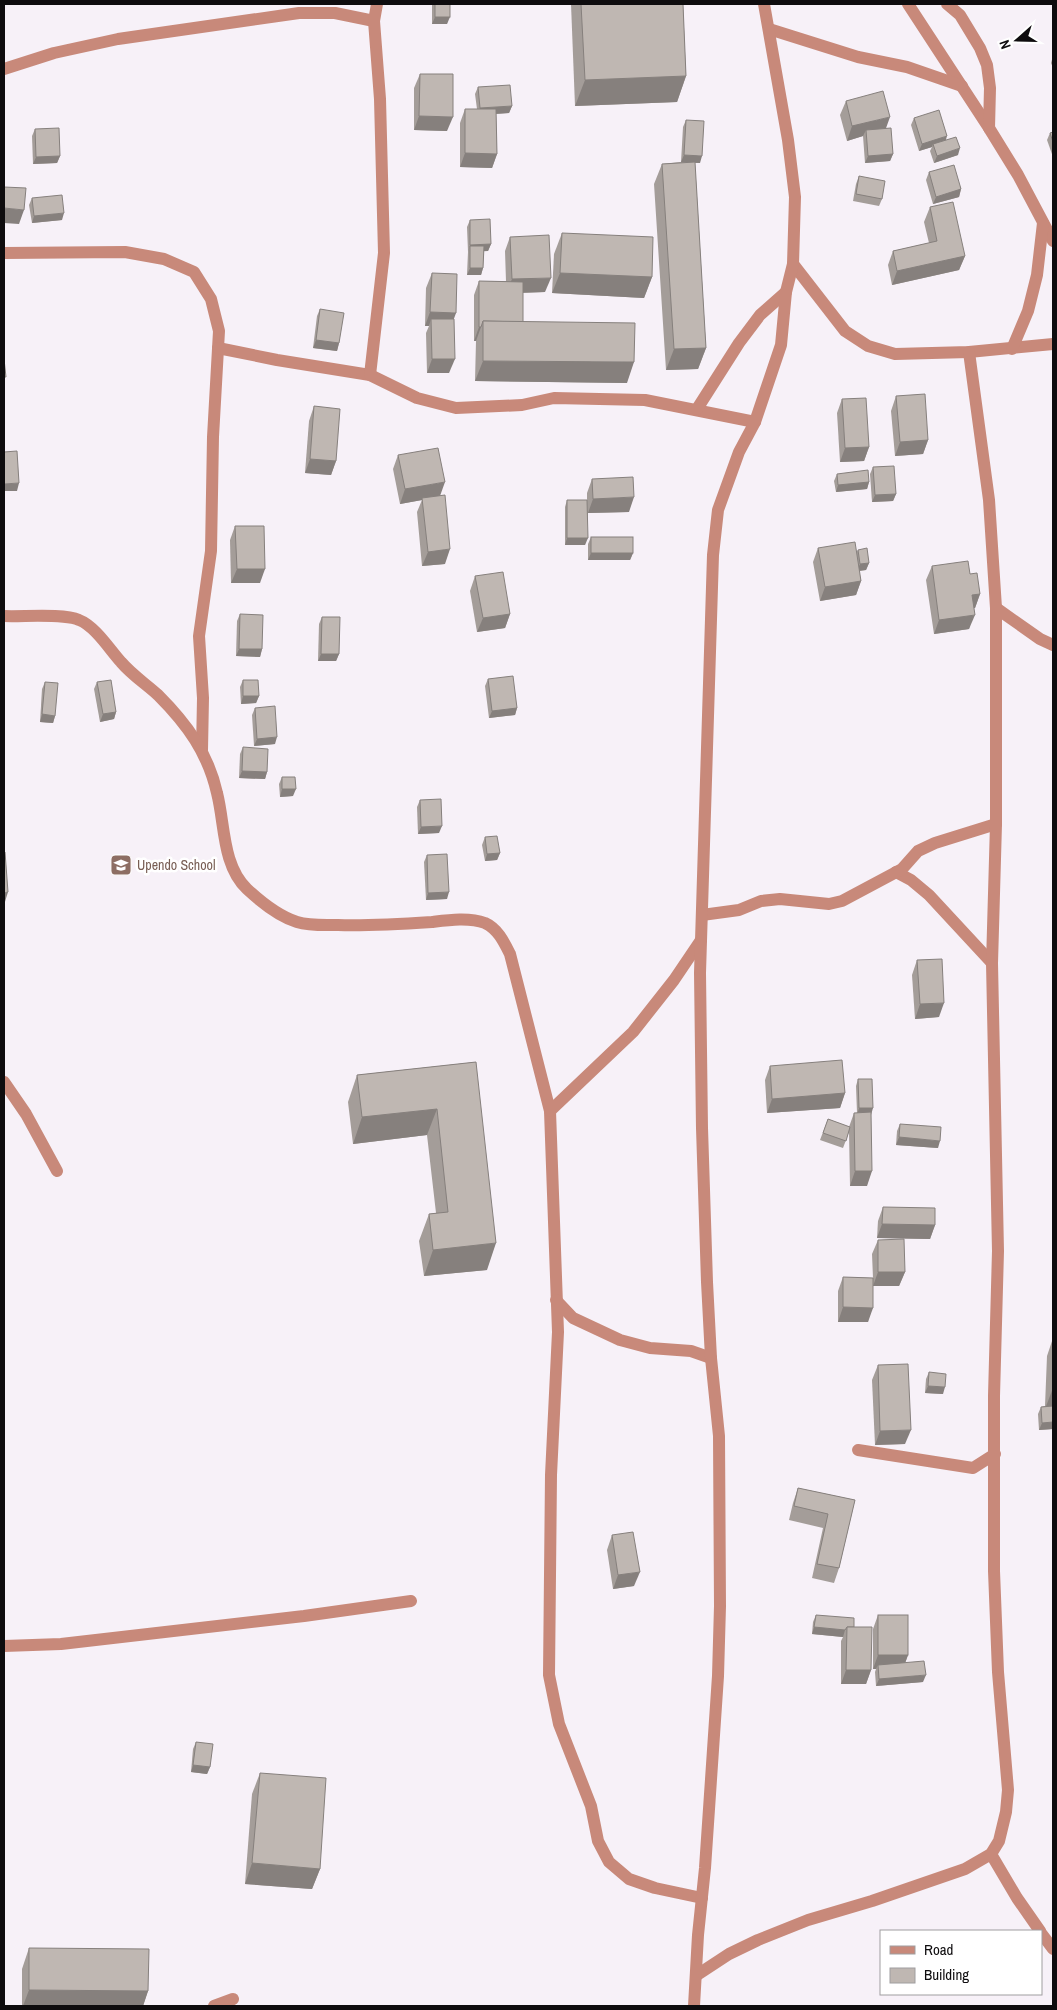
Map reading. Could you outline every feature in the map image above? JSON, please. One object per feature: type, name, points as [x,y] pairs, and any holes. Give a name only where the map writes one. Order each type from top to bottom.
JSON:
[{"type":"street","points":[[370,375],[384,253],[380,100],[374,21],[377,4]]},
{"type":"street","points":[[694,2006],[718,1676],[720,1606],[719,1436],[711,1358],[702,1128],[701,940],[713,623],[713,555],[718,510],[739,452],[755,422],[781,345],[786,292],[793,264],[795,197],[788,140],[764,4]]},
{"type":"street","points":[[908,4],[1018,175],[1053,241]]},
{"type":"street","points":[[947,4],[960,15],[980,48],[987,66],[990,88],[989,128]]},
{"type":"street","points":[[4,69],[54,53],[118,39],[299,13],[335,13],[374,21]]},
{"type":"street","points":[[769,29],[858,57],[907,67],[962,86]]},
{"type":"street","points":[[1012,349],[1028,311],[1037,275],[1043,223]]},
{"type":"street","points":[[4,253],[125,252],[164,259],[194,272],[211,299],[219,331],[213,437],[210,551],[200,636],[203,698],[202,750]]},
{"type":"street","points":[[793,264],[844,331],[868,346],[895,354],[969,352],[1053,344]]},
{"type":"street","points":[[697,410],[739,343],[760,315],[786,292]]},
{"type":"street","points":[[218,348],[370,375],[417,398],[456,408],[522,405],[554,398],[645,400],[755,422]]},
{"type":"street","points":[[697,1975],[729,1954],[808,1920],[872,1901],[965,1869],[991,1854],[998,1841],[1004,1822],[1008,1790],[998,1672],[994,1571],[994,1396],[998,1251],[992,963],[996,824],[996,608],[989,500],[969,352]]},
{"type":"street","points":[[996,608],[1040,639],[1053,645]]},
{"type":"street","points":[[4,616],[81,620],[104,641],[122,664],[158,696],[188,728],[206,758],[218,794],[224,835],[234,871],[246,888],[280,915],[298,922],[316,925],[370,926],[455,920],[470,921],[483,923],[501,936],[510,954],[550,1111],[558,1332],[551,1475],[549,1675],[559,1724],[591,1806],[598,1841],[609,1862],[629,1879],[655,1888],[702,1898]]},
{"type":"street","points":[[702,915],[739,910],[761,901],[780,900],[829,904],[842,901],[902,869],[918,851],[935,843],[996,824]]},
{"type":"street","points":[[896,872],[911,880],[929,894],[992,963]]},
{"type":"street","points":[[550,1111],[633,1032],[657,1003],[701,940]]},
{"type":"street","points":[[4,1082],[26,1114],[57,1171]]},
{"type":"street","points":[[556,1300],[573,1318],[620,1340],[650,1348],[691,1352],[711,1358]]},
{"type":"street","points":[[858,1450],[973,1468],[995,1454]]},
{"type":"street","points":[[4,1646],[61,1644],[304,1616],[412,1601]]},
{"type":"street","points":[[991,1854],[1039,1930]]},
{"type":"street","points":[[1042,1935],[1053,1949]]},
{"type":"street","points":[[214,2006],[233,1999]]},
{"type":"building","points":[[435,4],[450,4],[450,17],[435,17]]},
{"type":"building","points":[[581,4],[683,4],[686,76],[585,80]]},
{"type":"building","points":[[420,74],[453,74],[453,117],[419,116]]},
{"type":"building","points":[[510,85],[512,106],[480,108],[478,87]]},
{"type":"building","points":[[883,91],[890,117],[852,126],[846,101]]},
{"type":"building","points":[[465,109],[496,109],[497,154],[465,153]]},
{"type":"building","points":[[939,110],[947,136],[922,144],[914,118]]},
{"type":"building","points":[[686,120],[704,121],[702,156],[684,155]]},
{"type":"building","points":[[59,128],[60,156],[36,157],[35,129]]},
{"type":"building","points":[[891,128],[893,154],[868,156],[866,130]]},
{"type":"building","points":[[956,137],[960,148],[937,156],[933,144]]},
{"type":"building","points":[[695,162],[706,348],[674,349],[662,164]]},
{"type":"building","points":[[954,165],[961,189],[936,197],[929,172]]},
{"type":"building","points":[[859,176],[885,181],[882,199],[856,194]]},
{"type":"building","points":[[4,187],[26,188],[24,210],[4,208]]},
{"type":"building","points":[[62,195],[64,213],[34,216],[32,198]]},
{"type":"building","points":[[953,202],[965,256],[897,271],[893,251],[937,241],[930,207]]},
{"type":"building","points":[[490,219],[491,244],[470,245],[470,220]]},
{"type":"building","points":[[562,233],[653,237],[652,277],[560,273]]},
{"type":"building","points":[[549,235],[551,278],[512,279],[510,237]]},
{"type":"building","points":[[470,246],[484,246],[483,268],[470,268]]},
{"type":"building","points":[[432,273],[457,274],[456,313],[430,312]]},
{"type":"building","points":[[479,281],[523,282],[523,322],[483,321],[481,327],[479,327]]},
{"type":"building","points":[[320,309],[344,313],[339,343],[316,340]]},
{"type":"building","points":[[431,319],[454,319],[455,359],[432,359]]},
{"type":"building","points":[[483,321],[635,323],[634,362],[483,361]]},
{"type":"building","points":[[4,359],[6,377],[4,377]]},
{"type":"building","points":[[925,394],[928,440],[900,442],[896,396]]},
{"type":"building","points":[[866,398],[869,447],[845,448],[842,399]]},
{"type":"building","points":[[314,406],[340,409],[336,461],[310,459]]},
{"type":"building","points":[[438,448],[445,482],[405,489],[398,455]]},
{"type":"building","points":[[17,451],[19,483],[4,484],[4,452]]},
{"type":"building","points":[[894,466],[896,494],[875,495],[873,467]]},
{"type":"building","points":[[868,470],[869,482],[838,485],[837,474]]},
{"type":"building","points":[[633,477],[634,497],[593,499],[592,479]]},
{"type":"building","points":[[445,495],[450,549],[428,552],[422,498]]},
{"type":"building","points":[[567,500],[587,500],[588,538],[567,538]]},
{"type":"building","points":[[235,526],[264,526],[265,569],[237,569]]},
{"type":"building","points":[[591,537],[633,537],[633,553],[591,553]]},
{"type":"building","points":[[855,542],[861,581],[825,587],[818,548]]},
{"type":"building","points":[[867,548],[869,563],[860,564],[858,550]]},
{"type":"building","points":[[968,561],[970,574],[977,573],[980,594],[972,595],[975,615],[939,620],[932,566]]},
{"type":"building","points":[[503,572],[510,614],[483,618],[475,576]]},
{"type":"building","points":[[240,614],[263,615],[262,649],[239,649]]},
{"type":"building","points":[[322,617],[340,617],[339,654],[321,654]]},
{"type":"building","points":[[513,676],[517,708],[492,711],[488,679]]},
{"type":"building","points":[[111,680],[116,712],[103,714],[97,682]]},
{"type":"building","points":[[243,680],[258,680],[259,696],[243,696]]},
{"type":"building","points":[[45,682],[58,683],[55,716],[42,714]]},
{"type":"building","points":[[275,706],[277,737],[257,739],[255,708]]},
{"type":"building","points":[[243,747],[268,749],[267,772],[242,771]]},
{"type":"building","points":[[282,777],[295,777],[296,789],[282,789]]},
{"type":"building","points":[[441,799],[442,826],[421,827],[420,800]]},
{"type":"building","points":[[497,836],[500,853],[487,854],[485,837]]},
{"type":"building","points":[[4,852],[8,892],[4,893]]},
{"type":"building","points":[[447,854],[449,892],[428,893],[427,855]]},
{"type":"building","points":[[942,959],[944,1003],[920,1004],[917,960]]},
{"type":"building","points":[[842,1060],[845,1093],[772,1099],[770,1066]]},
{"type":"building","points":[[476,1062],[496,1243],[433,1250],[429,1214],[448,1212],[437,1109],[362,1117],[357,1075]]},
{"type":"building","points":[[858,1079],[872,1079],[873,1108],[859,1108]]},
{"type":"building","points":[[871,1112],[872,1171],[855,1171],[854,1113]]},
{"type":"building","points":[[828,1119],[850,1127],[846,1141],[823,1133]]},
{"type":"building","points":[[900,1124],[941,1127],[940,1141],[899,1137]]},
{"type":"building","points":[[883,1207],[935,1208],[935,1225],[882,1224]]},
{"type":"building","points":[[904,1239],[905,1272],[878,1272],[878,1240]]},
{"type":"building","points":[[843,1277],[873,1278],[873,1308],[843,1307]]},
{"type":"building","points":[[908,1364],[911,1430],[880,1431],[878,1365]]},
{"type":"building","points":[[929,1372],[946,1374],[945,1387],[928,1386]]},
{"type":"building","points":[[1053,1406],[1053,1422],[1042,1423],[1041,1407]]},
{"type":"building","points":[[798,1488],[855,1500],[839,1568],[817,1564],[828,1514],[794,1506]]},
{"type":"building","points":[[633,1532],[640,1572],[618,1575],[612,1535]]},
{"type":"building","points":[[816,1615],[854,1618],[854,1627],[847,1627],[845,1630],[814,1627]]},
{"type":"building","points":[[878,1615],[908,1615],[908,1655],[878,1655]]},
{"type":"building","points":[[847,1627],[872,1627],[871,1670],[846,1670]]},
{"type":"building","points":[[924,1661],[926,1675],[879,1679],[878,1665]]},
{"type":"building","points":[[196,1742],[213,1744],[210,1767],[193,1765]]},
{"type":"building","points":[[260,1773],[326,1778],[320,1869],[252,1863]]},
{"type":"building","points":[[29,1948],[149,1949],[148,1991],[29,1990]]},
{"type":"place","name":"Upendo School","points":[[121,865]]}]
